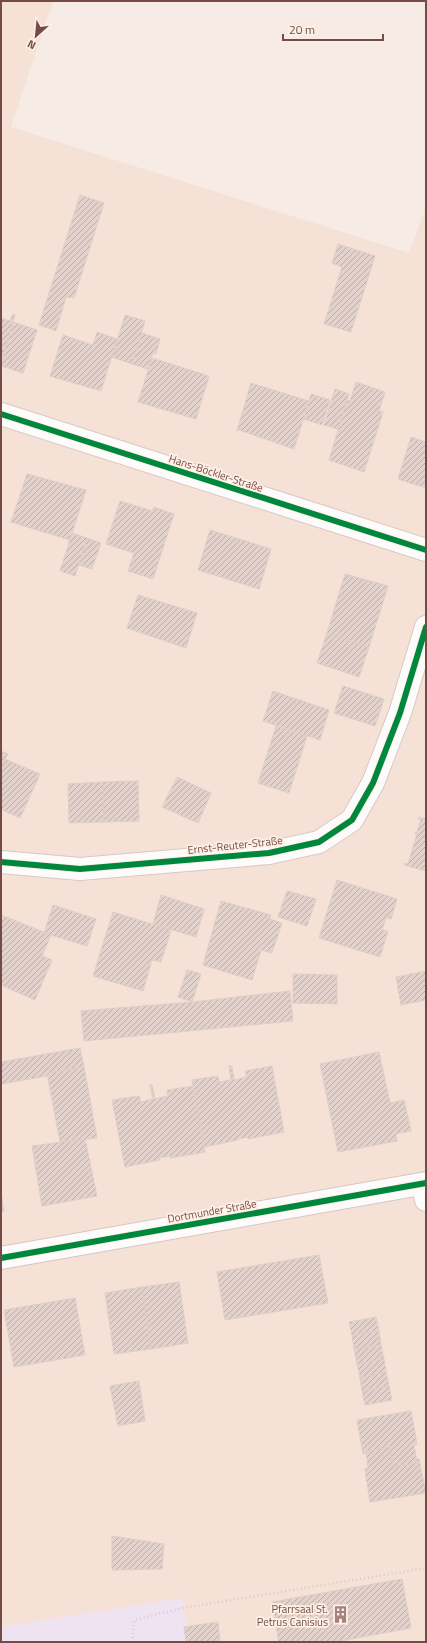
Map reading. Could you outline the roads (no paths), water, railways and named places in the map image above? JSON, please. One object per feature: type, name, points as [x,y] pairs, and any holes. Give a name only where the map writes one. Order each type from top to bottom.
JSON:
[{"type":"street","name":"Hans-Böckler-Straße","points":[[1,414],[426,550]]},
{"type":"street","name":"Ernst-Reuter-Straße","points":[[1,862],[80,869],[269,853],[319,842],[352,820],[373,783],[400,712],[426,627]]},
{"type":"street","name":"Dortmunder Straße","points":[[1,1258],[425,1189]]},
{"type":"place","name":"Pfarrsaal St. Petrus Canisius","points":[[341,1615]]}]
